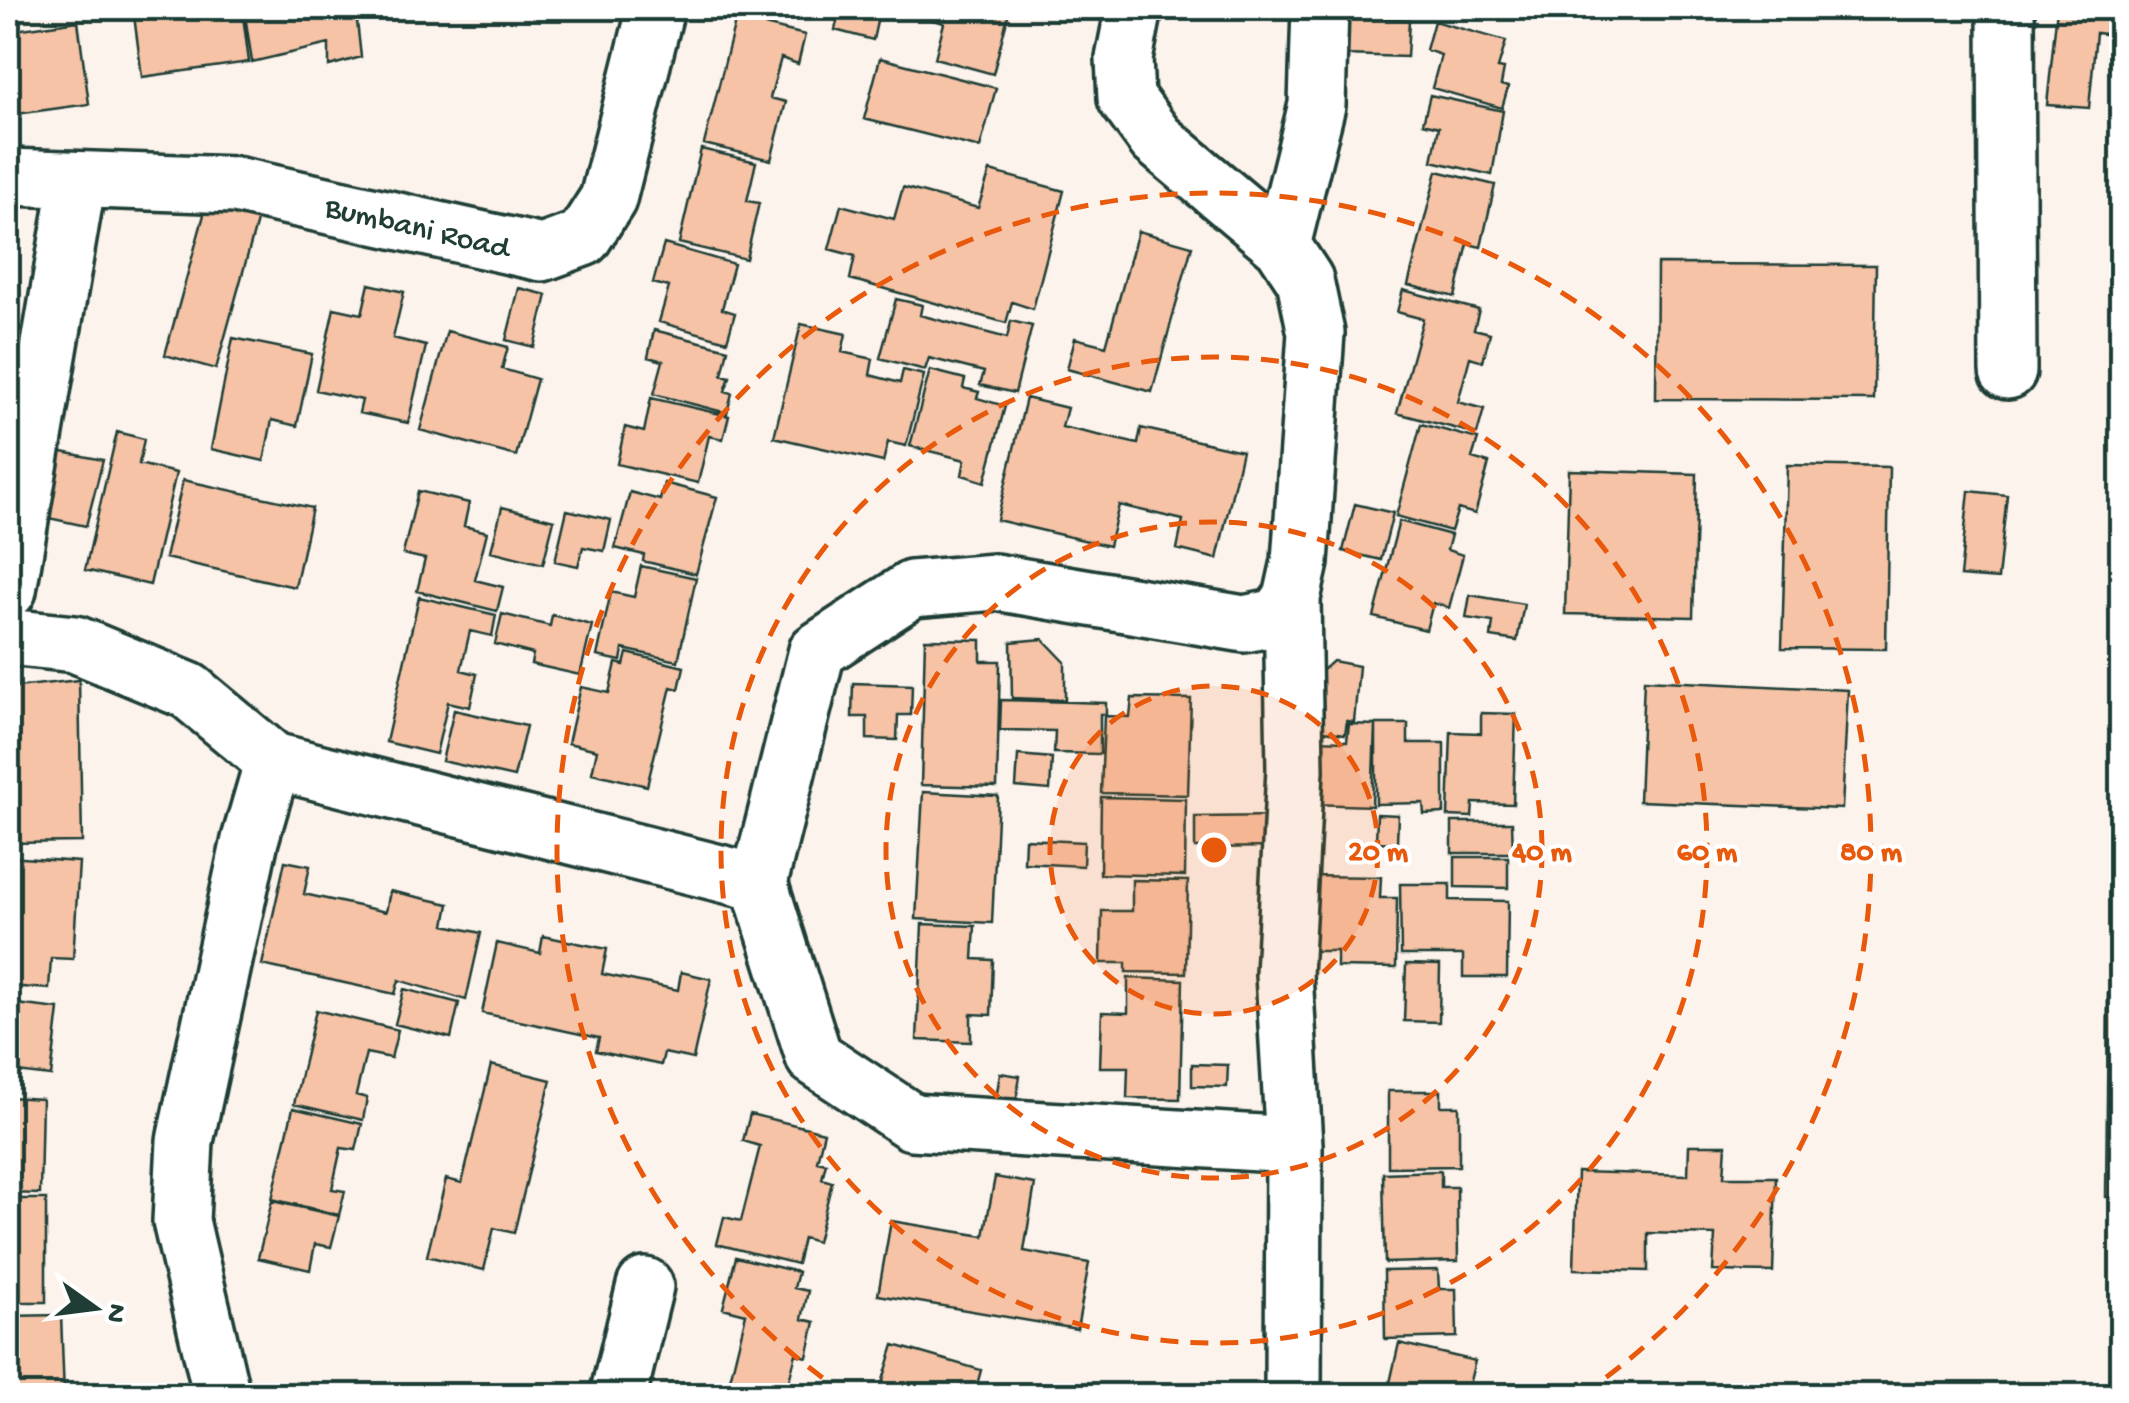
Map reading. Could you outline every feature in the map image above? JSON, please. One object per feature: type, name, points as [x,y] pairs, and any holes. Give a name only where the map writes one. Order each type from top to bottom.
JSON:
[{"type":"street","name":"Bumbani Road","points":[[8,176],[235,185],[542,253],[583,238],[608,199],[656,8]]},
{"type":"street","points":[[1134,8],[1124,59],[1126,98],[1156,140],[1282,245],[1305,280],[1316,333],[1300,562],[1292,598],[1295,770],[1284,974],[1294,1145],[1293,1396]]},
{"type":"street","points":[[1282,245],[1317,105],[1320,8]]},
{"type":"street","points":[[2006,8],[2008,371]]},
{"type":"street","points":[[8,590],[78,180]]},
{"type":"street","points":[[1292,598],[1278,617],[1244,624],[995,582],[912,589],[816,651],[759,882],[814,1058],[912,1122],[1294,1145]]},
{"type":"street","points":[[8,637],[75,644],[189,690],[272,761],[759,882]]},
{"type":"street","points":[[222,1396],[180,1220],[184,1140],[208,1019],[272,761]]},
{"type":"street","points":[[618,1396],[645,1286]]},
{"type":"building","points":[[133,8],[242,8],[249,62],[142,77]]},
{"type":"building","points":[[244,8],[280,8],[282,16],[356,12],[361,57],[329,66],[329,44],[252,62]]},
{"type":"building","points":[[281,8],[355,8],[283,15]]},
{"type":"building","points":[[754,8],[788,8],[786,16]]},
{"type":"building","points":[[840,8],[880,8],[873,40],[835,30]]},
{"type":"building","points":[[921,8],[1010,8],[993,74],[935,58],[944,23],[919,16]]},
{"type":"building","points":[[2057,8],[2122,8],[2122,36],[2096,33],[2089,108],[2047,105]]},
{"type":"building","points":[[1346,16],[1409,20],[1407,57],[1344,55]]},
{"type":"building","points":[[736,18],[805,35],[798,64],[781,58],[770,98],[786,102],[771,160],[704,144]]},
{"type":"building","points":[[78,21],[89,104],[16,114],[12,80],[8,81],[8,31]]},
{"type":"building","points":[[1434,21],[1506,41],[1498,68],[1504,69],[1501,85],[1508,87],[1502,108],[1432,88],[1441,55],[1426,50]]},
{"type":"building","points":[[880,58],[996,88],[980,148],[864,119]]},
{"type":"building","points":[[1430,95],[1503,111],[1492,175],[1432,161],[1439,127],[1423,123]]},
{"type":"building","points":[[701,149],[756,162],[747,201],[759,203],[746,259],[679,243]]},
{"type":"building","points":[[990,171],[1064,191],[1033,309],[1012,302],[1006,323],[850,279],[855,256],[829,249],[841,205],[894,219],[903,187],[978,208]]},
{"type":"building","points":[[1437,171],[1495,185],[1481,247],[1468,244],[1455,297],[1408,285]]},
{"type":"building","points":[[210,193],[261,207],[216,369],[165,355]]},
{"type":"building","points":[[1138,231],[1192,246],[1152,392],[1067,369],[1075,338],[1106,346]]},
{"type":"building","points":[[664,244],[734,264],[722,309],[735,313],[727,341],[659,322],[669,287],[653,283]]},
{"type":"building","points":[[1657,264],[1876,265],[1874,400],[1656,399]]},
{"type":"building","points":[[369,284],[404,292],[393,338],[426,346],[408,423],[359,413],[362,400],[316,390],[334,308],[362,314]]},
{"type":"building","points":[[519,288],[547,295],[534,347],[506,340]]},
{"type":"building","points":[[1403,290],[1479,310],[1474,329],[1490,333],[1483,361],[1470,357],[1458,402],[1484,409],[1477,434],[1397,413],[1423,319],[1397,312]]},
{"type":"building","points":[[896,299],[922,305],[920,315],[1007,338],[1011,321],[1032,326],[1015,393],[980,385],[984,372],[929,358],[925,370],[880,358]]},
{"type":"building","points":[[801,324],[846,334],[842,352],[873,359],[870,375],[900,383],[903,370],[924,375],[906,446],[888,442],[883,462],[774,437]]},
{"type":"building","points":[[654,330],[728,349],[722,375],[730,377],[725,391],[732,393],[727,413],[654,394],[663,361],[648,357]]},
{"type":"building","points":[[447,331],[508,347],[502,369],[537,379],[516,456],[420,430]]},
{"type":"building","points":[[233,338],[312,354],[297,426],[272,420],[264,461],[211,449]]},
{"type":"building","points":[[930,370],[965,379],[963,388],[979,392],[977,398],[1005,406],[985,482],[962,475],[965,460],[910,446]]},
{"type":"building","points":[[651,398],[729,416],[723,439],[709,436],[698,483],[617,464],[625,427],[644,432]]},
{"type":"building","points":[[1026,398],[1067,408],[1062,427],[1138,444],[1141,428],[1242,451],[1217,559],[1177,549],[1183,520],[1119,505],[1109,546],[997,520]]},
{"type":"building","points":[[1421,424],[1478,439],[1472,458],[1489,463],[1475,514],[1458,509],[1451,531],[1396,516]]},
{"type":"building","points":[[117,432],[144,439],[139,464],[176,473],[150,585],[85,570]]},
{"type":"building","points":[[2119,445],[2122,575],[2116,575]]},
{"type":"building","points":[[42,448],[103,460],[86,526],[49,518],[48,533],[26,526]]},
{"type":"building","points":[[1787,465],[1889,467],[1886,649],[1782,648]]},
{"type":"building","points":[[1569,470],[1697,474],[1693,617],[1565,614]]},
{"type":"building","points":[[183,480],[312,508],[295,587],[165,558]]},
{"type":"building","points":[[664,483],[717,497],[696,574],[643,561],[644,555],[615,548],[630,492],[660,500]]},
{"type":"building","points":[[418,491],[469,503],[464,526],[487,532],[475,580],[503,587],[497,611],[417,591],[425,559],[403,554]]},
{"type":"building","points":[[1969,491],[2007,495],[1998,579],[1960,576]]},
{"type":"building","points":[[1355,504],[1393,513],[1381,560],[1343,551]]},
{"type":"building","points":[[502,507],[554,520],[543,564],[491,551]]},
{"type":"building","points":[[567,510],[611,520],[604,551],[583,547],[578,566],[555,561]]},
{"type":"building","points":[[1399,521],[1451,535],[1447,550],[1463,555],[1449,608],[1433,603],[1426,630],[1374,617]]},
{"type":"building","points":[[641,566],[696,578],[678,661],[623,649],[621,661],[597,656],[611,592],[634,597]]},
{"type":"building","points":[[1470,595],[1524,604],[1517,641],[1491,637],[1493,622],[1466,618]]},
{"type":"building","points":[[419,597],[496,615],[492,636],[470,631],[461,670],[477,674],[470,707],[448,702],[436,754],[386,742]]},
{"type":"building","points":[[502,614],[550,626],[552,615],[592,625],[580,675],[531,664],[533,654],[495,644]]},
{"type":"building","points":[[925,639],[981,640],[981,661],[1000,661],[997,787],[921,785]]},
{"type":"building","points":[[1043,639],[1065,662],[1065,700],[1012,698],[1011,642]]},
{"type":"building","points":[[627,653],[684,667],[679,689],[671,687],[647,786],[592,773],[597,750],[568,743],[581,687],[609,693],[616,663],[624,665]]},
{"type":"building","points":[[1333,661],[1359,666],[1354,722],[1347,721],[1345,734],[1310,729],[1313,679]]},
{"type":"building","points":[[79,680],[82,842],[8,843],[8,688]]},
{"type":"building","points":[[1644,680],[1848,690],[1842,809],[1639,801]]},
{"type":"building","points":[[853,683],[912,685],[911,715],[898,715],[897,740],[867,739],[867,717],[852,717]]},
{"type":"building","points":[[1132,698],[1191,699],[1188,795],[1101,793],[1104,716],[1130,717]]},
{"type":"building","points":[[1001,700],[1106,703],[1106,714],[1100,714],[1100,754],[1054,753],[1055,731],[1000,730]]},
{"type":"building","points":[[454,710],[526,726],[514,777],[442,761]]},
{"type":"building","points":[[1481,713],[1516,714],[1513,804],[1473,803],[1472,817],[1448,816],[1451,732],[1481,733]]},
{"type":"building","points":[[1349,724],[1375,725],[1372,806],[1311,804],[1314,740],[1347,741]]},
{"type":"building","points":[[1376,724],[1408,724],[1408,743],[1444,743],[1444,813],[1424,814],[1423,803],[1376,804]]},
{"type":"building","points":[[1018,755],[1052,758],[1050,790],[1016,787]]},
{"type":"building","points":[[923,792],[998,796],[992,923],[916,919]]},
{"type":"building","points":[[1101,797],[1186,799],[1185,876],[1100,874]]},
{"type":"building","points":[[1377,814],[1398,815],[1397,843],[1376,842]]},
{"type":"building","points":[[1281,816],[1282,847],[1195,848],[1195,817]]},
{"type":"building","points":[[2112,820],[2122,821],[2122,936],[2110,936]]},
{"type":"building","points":[[1452,822],[1512,822],[1513,853],[1452,853]]},
{"type":"building","points":[[1025,839],[1084,842],[1083,866],[1024,863]]},
{"type":"building","points":[[8,857],[79,862],[73,959],[51,958],[49,989],[8,986]]},
{"type":"building","points":[[1455,857],[1508,857],[1508,888],[1455,887]]},
{"type":"building","points":[[285,861],[310,866],[304,894],[386,912],[390,891],[449,904],[445,925],[481,933],[466,1000],[399,980],[395,994],[262,965]]},
{"type":"building","points":[[1302,876],[1381,877],[1380,898],[1397,898],[1396,968],[1337,967],[1337,951],[1301,951]]},
{"type":"building","points":[[1132,880],[1188,881],[1186,973],[1126,972],[1126,963],[1101,963],[1102,911],[1132,911]]},
{"type":"building","points":[[1400,884],[1450,884],[1450,900],[1508,901],[1507,977],[1463,977],[1463,955],[1401,955]]},
{"type":"building","points":[[922,924],[975,926],[973,959],[993,960],[991,1015],[971,1014],[971,1042],[917,1040]]},
{"type":"building","points":[[543,936],[607,949],[602,974],[678,990],[681,972],[711,979],[693,1059],[664,1053],[661,1065],[596,1051],[599,1038],[482,1013],[497,943],[540,953]]},
{"type":"building","points":[[1406,964],[1440,965],[1439,1022],[1404,1021]]},
{"type":"building","points":[[1128,978],[1183,980],[1180,1099],[1127,1098],[1128,1067],[1100,1067],[1102,1012],[1128,1013]]},
{"type":"building","points":[[404,989],[459,1003],[451,1038],[395,1024]]},
{"type":"building","points":[[2108,994],[2122,994],[2122,1197],[2106,1197]]},
{"type":"building","points":[[8,1003],[59,1009],[51,1076],[8,1071]]},
{"type":"building","points":[[316,1010],[398,1030],[391,1058],[366,1053],[356,1095],[367,1098],[363,1120],[294,1104]]},
{"type":"building","points":[[1192,1064],[1228,1065],[1227,1087],[1192,1086]]},
{"type":"building","points":[[491,1065],[551,1080],[514,1233],[494,1228],[484,1270],[427,1256],[446,1179],[462,1183]]},
{"type":"building","points":[[1000,1073],[1020,1076],[1014,1114],[994,1112]]},
{"type":"building","points":[[1388,1091],[1441,1091],[1441,1106],[1459,1106],[1459,1166],[1388,1167]]},
{"type":"building","points":[[8,1097],[42,1099],[40,1194],[8,1193]]},
{"type":"building","points":[[293,1108],[362,1124],[356,1150],[341,1148],[332,1189],[345,1191],[339,1215],[272,1199]]},
{"type":"building","points":[[750,1114],[824,1132],[817,1161],[826,1163],[822,1179],[832,1182],[817,1242],[803,1238],[797,1264],[717,1244],[724,1217],[741,1221],[760,1146],[743,1141]]},
{"type":"building","points":[[1689,1145],[1726,1145],[1724,1177],[1776,1177],[1773,1272],[1713,1271],[1715,1235],[1648,1233],[1648,1271],[1574,1269],[1577,1172],[1688,1175]]},
{"type":"building","points":[[1441,1171],[1441,1187],[1457,1187],[1458,1261],[1385,1263],[1383,1173]]},
{"type":"building","points":[[995,1177],[1035,1184],[1024,1251],[1089,1263],[1077,1329],[878,1295],[891,1221],[984,1236]]},
{"type":"building","points":[[8,1199],[46,1199],[46,1302],[8,1302]]},
{"type":"building","points":[[272,1201],[339,1216],[331,1247],[315,1244],[310,1270],[258,1258]]},
{"type":"building","points":[[736,1257],[798,1272],[794,1288],[808,1291],[802,1319],[815,1322],[807,1357],[796,1354],[786,1392],[799,1396],[726,1396],[746,1314],[723,1308]]},
{"type":"building","points":[[2115,1268],[2122,1268],[2122,1310],[2113,1310]]},
{"type":"building","points":[[1438,1270],[1439,1289],[1456,1289],[1457,1337],[1385,1339],[1384,1271]]},
{"type":"building","points":[[61,1315],[64,1396],[8,1396],[8,1316]]},
{"type":"building","points":[[1399,1343],[1475,1361],[1467,1393],[1445,1387],[1443,1396],[1387,1396]]},
{"type":"building","points":[[894,1345],[981,1370],[974,1396],[878,1396]]}]
